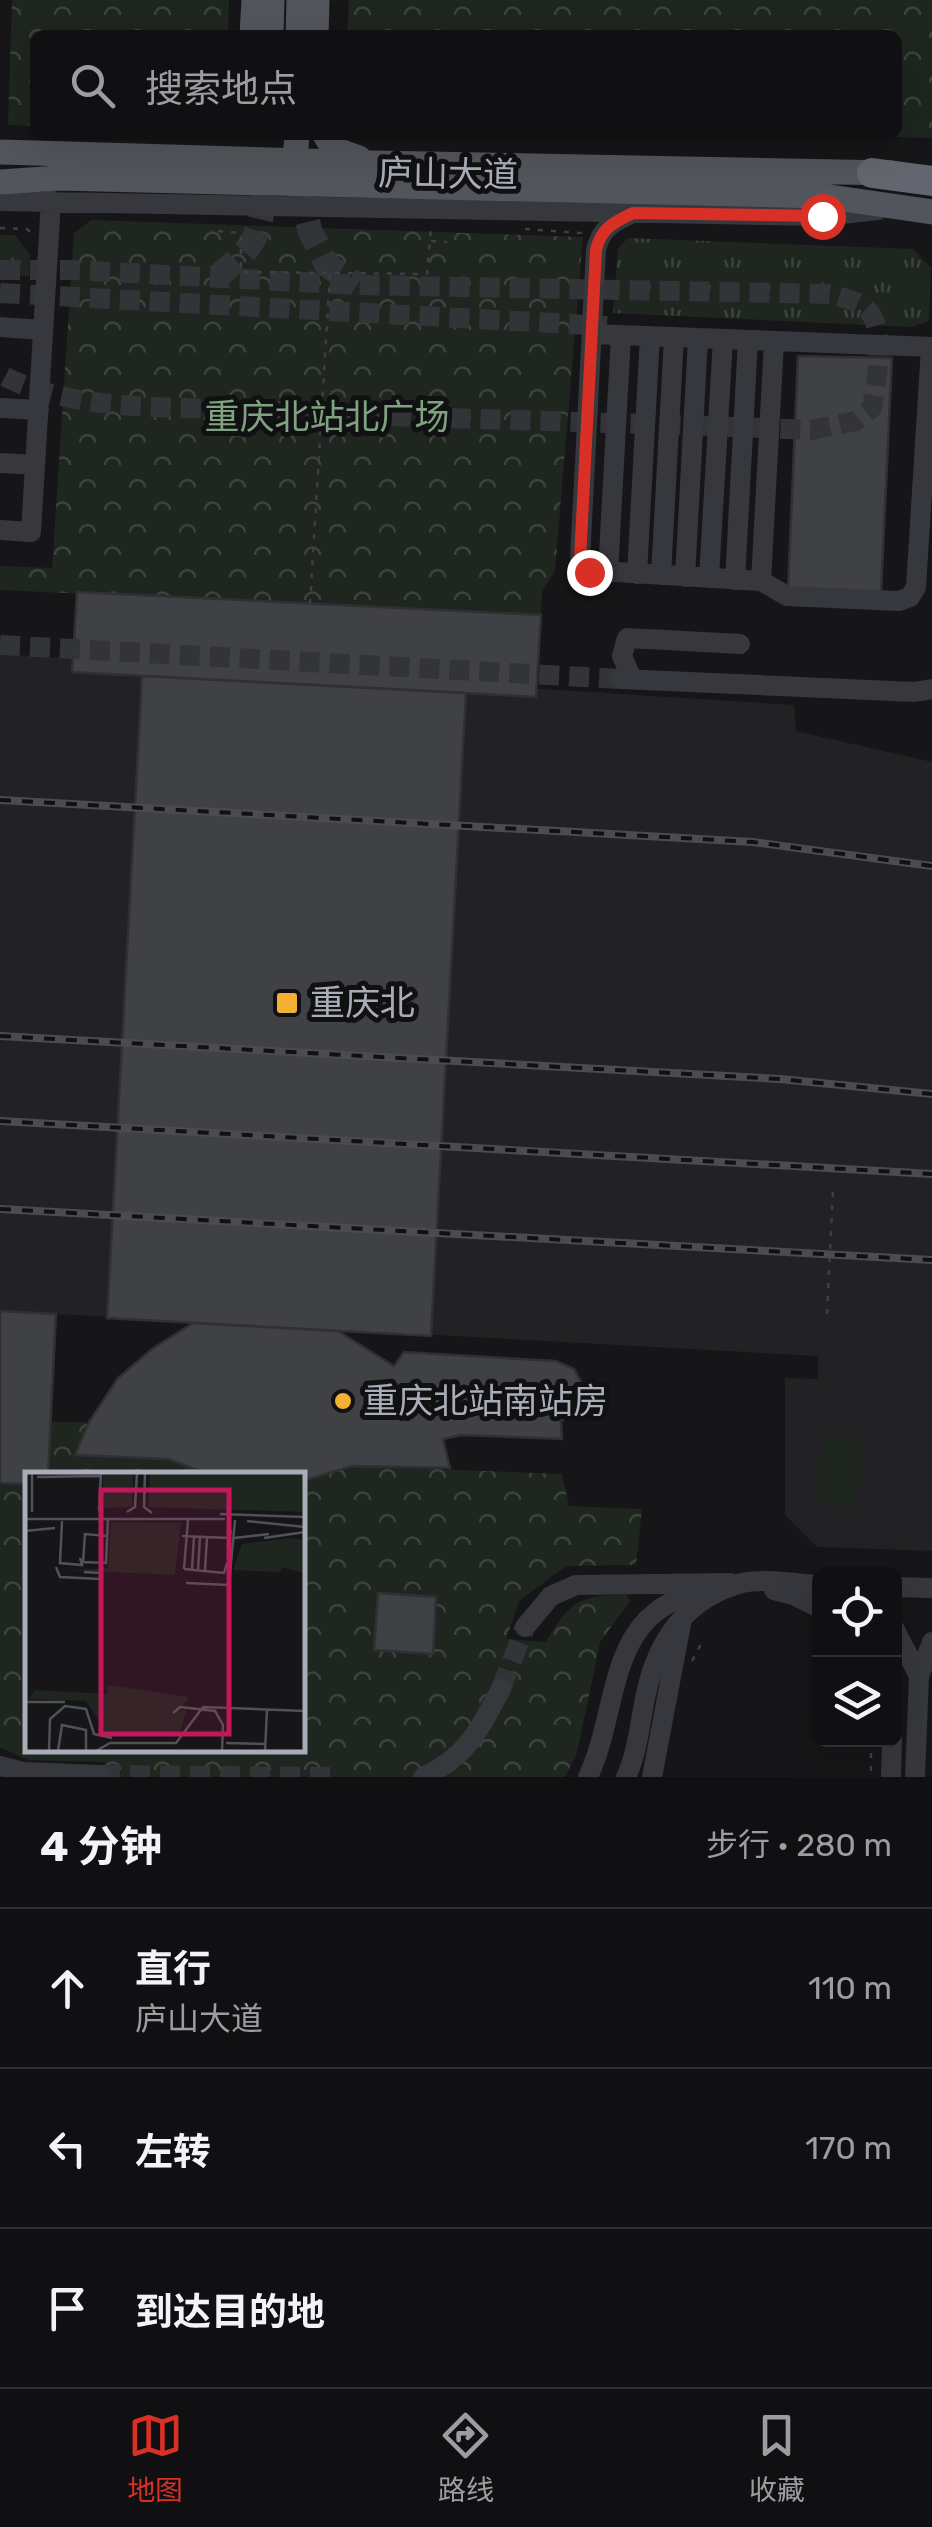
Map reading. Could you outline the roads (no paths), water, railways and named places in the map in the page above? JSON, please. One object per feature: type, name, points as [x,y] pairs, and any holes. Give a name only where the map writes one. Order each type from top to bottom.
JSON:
[{"type":"highway","points":[[872,173],[932,181]]},
{"type":"main road","points":[[252,30],[254,0]]},
{"type":"main road","points":[[271,30],[272,0]]},
{"type":"main road","points":[[298,30],[299,0]]},
{"type":"main road","points":[[316,0],[316,30]]},
{"type":"main road","points":[[192,158],[232,140]]},
{"type":"main road","points":[[328,140],[334,149],[374,163]]},
{"type":"main road","name":"庐山大道","points":[[0,152],[932,172]]},
{"type":"main road","name":"庐山大道","points":[[0,182],[58,178],[822,196],[932,212]]},
{"type":"street","points":[[0,530],[31,532],[51,200]]},
{"type":"street","name":"庐山大道","points":[[0,201],[822,216],[893,208]]},
{"type":"street","points":[[592,334],[931,348],[914,593],[899,601],[787,596],[761,581],[585,570],[580,559],[592,334],[598,239],[611,223],[633,213]]},
{"type":"street","points":[[0,327],[44,330]]},
{"type":"street","points":[[608,573],[621,335]]},
{"type":"street","points":[[637,574],[650,336]]},
{"type":"street","points":[[661,576],[674,337]]},
{"type":"street","points":[[684,577],[698,338]]},
{"type":"street","points":[[709,578],[723,339]]},
{"type":"street","points":[[734,580],[748,340]]},
{"type":"street","points":[[761,581],[774,342]]},
{"type":"street","points":[[0,408],[39,410]]},
{"type":"street","points":[[0,463],[35,465]]},
{"type":"street","points":[[740,644],[627,638],[622,656],[627,679],[914,692],[932,688]]},
{"type":"street","points":[[626,1777],[652,1664],[664,1639],[703,1600],[744,1582]]},
{"type":"street","points":[[588,1777],[623,1656],[636,1632],[658,1609],[672,1600],[744,1582],[812,1604]]},
{"type":"street","points":[[525,1627],[551,1596],[576,1584],[812,1585]]},
{"type":"street","points":[[902,1587],[932,1588]]},
{"type":"street","points":[[652,1777],[682,1617]]},
{"type":"street","points":[[915,1777],[919,1676],[932,1642]]},
{"type":"street","points":[[902,1643],[919,1676]]},
{"type":"street","points":[[423,1777],[448,1766],[474,1739],[501,1689]]},
{"type":"street","points":[[890,1777],[892,1747]]},
{"type":"street","points":[[0,1766],[22,1772],[100,1775]]},
{"type":"tunnel","points":[[217,277],[255,237],[267,183]]},
{"type":"tunnel","points":[[299,186],[310,231],[327,265],[357,285]]},
{"type":"tunnel","points":[[0,270],[73,270],[357,285],[832,294],[860,304],[871,314],[879,354],[872,408],[856,421],[811,430],[128,406],[60,396],[0,374]]},
{"type":"tunnel","points":[[0,293],[607,326]]},
{"type":"tunnel","points":[[0,645],[621,679]]},
{"type":"tunnel","points":[[501,1689],[525,1627]]},
{"type":"tunnel","points":[[100,1775],[331,1777]]},
{"type":"railway","points":[[0,800],[753,842],[932,866]]},
{"type":"railway","points":[[0,1036],[780,1079],[932,1094]]},
{"type":"railway","points":[[0,1121],[932,1174]]},
{"type":"railway","points":[[0,1209],[932,1260]]},
{"type":"place","name":"重庆北","points":[[287,1003]]},
{"type":"place","name":"重庆北站南站房","points":[[343,1401]]},
{"type":"park label","name":"重庆北站北广场","points":[[327,417]]}]
